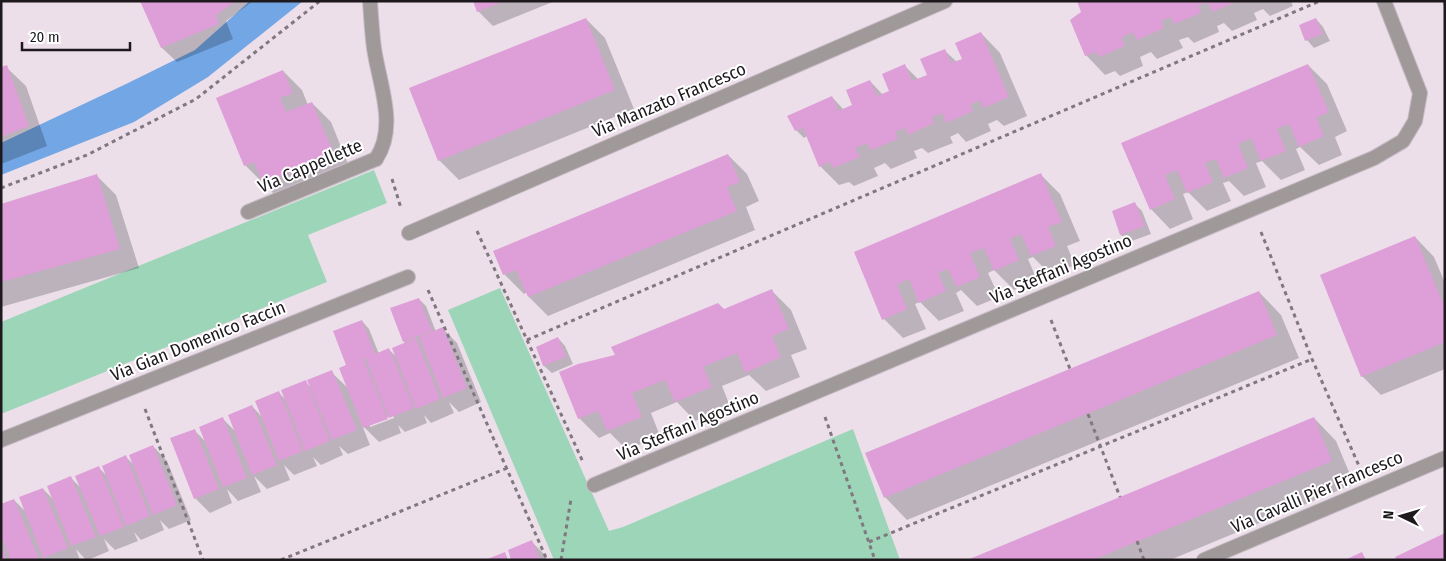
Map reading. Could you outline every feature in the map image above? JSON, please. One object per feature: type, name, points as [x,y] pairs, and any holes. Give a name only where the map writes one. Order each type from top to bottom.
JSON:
[{"type":"street","name":"Via Cappellette","points":[[248,212],[379,154],[386,132],[386,108],[374,48],[370,1]]},
{"type":"street","name":"Via Manzato Francesco","points":[[409,233],[945,1]]},
{"type":"street","name":"Via Steffani Agostino","points":[[594,486],[1374,158],[1403,141],[1415,121],[1420,94],[1384,1]]},
{"type":"street","name":"Via Gian Domenico Faccin","points":[[1,440],[408,277]]},
{"type":"street","name":"Via Cavalli Pier Francesco","points":[[1204,560],[1445,458]]},
{"type":"path","points":[[1,188],[87,155],[196,100],[320,1]]},
{"type":"path","points":[[527,340],[1320,1]]},
{"type":"path","points":[[379,154],[409,233]]},
{"type":"path","points":[[466,208],[594,486]]},
{"type":"path","points":[[1252,209],[1312,359],[1369,490]]},
{"type":"path","points":[[425,282],[547,560]]},
{"type":"path","points":[[1042,297],[1070,369]]},
{"type":"path","points":[[869,542],[1312,359]]},
{"type":"path","points":[[816,392],[875,560]]},
{"type":"path","points":[[144,406],[203,560]]},
{"type":"path","points":[[1088,414],[1120,497]]},
{"type":"path","points":[[281,560],[507,468]]},
{"type":"path","points":[[561,560],[572,492]]},
{"type":"path","points":[[1138,542],[1144,560]]},
{"type":"green space","points":[[374,170],[387,203],[308,235],[327,282],[1,414],[1,322]]},
{"type":"green space","points":[[500,288],[609,531],[623,527],[853,429],[900,560],[554,560],[448,310]]},
{"type":"water","points":[[250,1],[303,1],[208,77],[134,122],[1,175],[1,143],[195,50]]},
{"type":"building","points":[[140,1],[236,1],[216,15],[219,24],[161,48]]},
{"type":"building","points":[[473,1],[504,1],[477,12]]},
{"type":"building","points":[[1077,1],[1238,1],[1212,12],[1208,2],[1198,6],[1201,13],[1174,24],[1171,17],[1161,21],[1164,28],[1137,40],[1133,32],[1121,38],[1125,46],[1099,57],[1096,52],[1085,56],[1070,20],[1081,12]]},
{"type":"building","points":[[586,18],[615,90],[438,161],[409,88]]},
{"type":"building","points":[[1316,18],[1323,34],[1305,41],[1299,25]]},
{"type":"building","points":[[981,32],[1009,97],[983,108],[980,100],[970,105],[973,111],[946,123],[942,113],[932,117],[934,123],[908,135],[905,128],[895,132],[898,139],[871,150],[867,143],[855,148],[860,157],[833,168],[830,162],[819,167],[803,128],[795,131],[787,116],[832,96],[838,111],[852,105],[846,90],[870,80],[877,96],[889,91],[882,74],[905,64],[912,81],[927,75],[920,59],[945,49],[951,63],[962,59],[955,43]]},
{"type":"building","points":[[1308,64],[1329,112],[1316,118],[1324,136],[1299,147],[1289,124],[1277,129],[1286,151],[1261,161],[1251,138],[1238,144],[1248,168],[1224,178],[1216,159],[1205,163],[1213,182],[1187,193],[1177,170],[1165,175],[1175,199],[1150,210],[1121,143]]},
{"type":"building","points":[[7,65],[29,126],[1,137],[1,67]]},
{"type":"building","points":[[283,70],[293,93],[280,98],[286,112],[312,102],[334,154],[263,184],[254,162],[244,166],[216,98]]},
{"type":"building","points":[[728,154],[740,182],[727,187],[737,211],[528,297],[516,270],[503,275],[493,251]]},
{"type":"building","points":[[1041,173],[1062,222],[1048,227],[1056,246],[1031,256],[1021,234],[1010,239],[1019,260],[994,271],[984,248],[970,253],[980,277],[957,287],[948,269],[938,273],[946,291],[919,303],[909,279],[897,285],[907,309],[882,320],[854,252]]},
{"type":"building","points":[[97,174],[120,249],[1,282],[1,204]]},
{"type":"building","points":[[1135,202],[1145,226],[1120,235],[1112,211]]},
{"type":"building","points":[[1415,236],[1445,308],[1445,342],[1361,377],[1320,275]]},
{"type":"building","points":[[772,289],[789,329],[772,336],[781,357],[745,373],[737,353],[703,367],[712,387],[675,402],[665,380],[632,393],[642,417],[607,431],[598,411],[578,419],[559,372],[578,364],[615,355],[611,347],[718,303],[724,309]]},
{"type":"building","points":[[1259,291],[1277,335],[884,498],[865,453]]},
{"type":"building","points":[[419,298],[432,331],[403,342],[390,308]]},
{"type":"building","points":[[362,320],[375,354],[389,348],[414,408],[389,418],[365,357],[363,358],[388,419],[363,428],[339,368],[346,365],[333,331]]},
{"type":"building","points":[[443,327],[467,388],[443,398],[419,337]]},
{"type":"building","points":[[558,337],[566,357],[543,366],[536,347]]},
{"type":"building","points":[[416,338],[440,399],[416,409],[392,348]]},
{"type":"building","points":[[332,370],[357,430],[332,440],[307,380]]},
{"type":"building","points":[[306,380],[330,441],[305,451],[281,390]]},
{"type":"building","points":[[279,391],[303,451],[279,461],[255,401]]},
{"type":"building","points":[[252,405],[277,465],[252,475],[228,415]]},
{"type":"building","points":[[223,417],[247,478],[223,487],[199,427]]},
{"type":"building","points":[[1314,417],[1332,461],[1093,560],[967,560]]},
{"type":"building","points":[[195,429],[219,489],[194,499],[170,438]]},
{"type":"building","points":[[153,445],[177,505],[153,515],[129,455]]},
{"type":"building","points":[[126,455],[150,516],[126,526],[102,466]]},
{"type":"building","points":[[99,466],[124,527],[100,536],[75,476]]},
{"type":"building","points":[[71,476],[96,537],[71,546],[47,486]]},
{"type":"building","points":[[43,488],[68,548],[43,558],[19,497]]},
{"type":"building","points":[[14,499],[38,560],[11,560],[1,536],[1,504]]},
{"type":"building","points":[[1445,533],[1445,560],[1397,560],[1395,557]]},
{"type":"building","points":[[532,540],[540,560],[511,560],[508,550]]},
{"type":"building","points":[[1,546],[7,560],[1,560]]},
{"type":"building","points":[[505,552],[508,560],[485,560]]},
{"type":"building","points":[[1362,552],[1366,560],[1345,560]]}]
